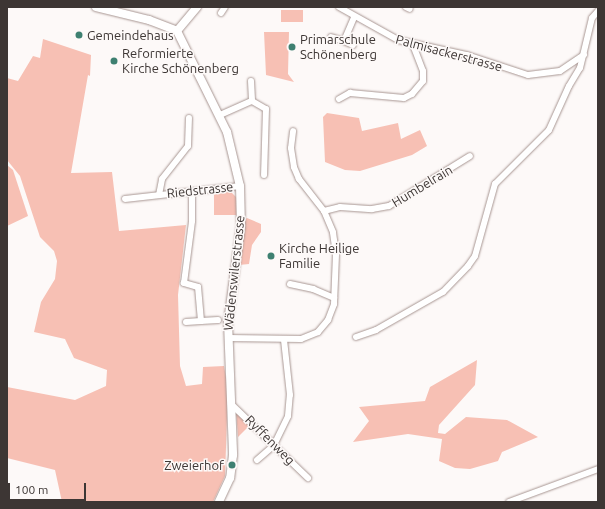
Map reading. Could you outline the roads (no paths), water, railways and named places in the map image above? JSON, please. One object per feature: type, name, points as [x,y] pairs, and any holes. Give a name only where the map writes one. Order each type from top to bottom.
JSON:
[{"type":"street","points":[[96,7],[149,20],[177,31],[197,7]]},
{"type":"street","points":[[221,13],[225,7]]},
{"type":"street","name":"Palmisackerstrasse","points":[[340,7],[354,17],[398,40],[413,45],[467,55],[528,75],[560,71],[584,54]]},
{"type":"street","points":[[356,337],[376,330],[443,292],[468,266],[474,256],[495,184],[549,130],[584,54],[592,18],[598,11]]},
{"type":"street","points":[[344,41],[354,17]]},
{"type":"street","name":"Wädenswilerstrasse","points":[[177,31],[220,115],[235,157],[240,186],[241,226],[229,304],[228,338],[232,468],[219,502]]},
{"type":"street","points":[[331,37],[353,45]]},
{"type":"street","points":[[338,100],[350,93],[404,98],[412,94],[422,81],[423,71],[413,45]]},
{"type":"street","points":[[251,81],[252,101]]},
{"type":"street","points":[[220,115],[252,101],[260,103],[267,114],[264,175]]},
{"type":"street","name":"Riedstrasse","points":[[159,195],[162,179],[188,146],[189,118]]},
{"type":"street","points":[[228,338],[284,340],[301,339],[318,332],[328,320],[334,298],[336,254],[333,232],[324,211],[299,179],[294,168],[291,148],[294,131]]},
{"type":"street","name":"Humbelrain","points":[[324,211],[340,207],[372,209],[389,206],[470,156]]},
{"type":"street","name":"Riedstrasse","points":[[125,199],[240,186]]},
{"type":"street","points":[[192,192],[192,221],[184,283],[198,287],[201,321]]},
{"type":"street","points":[[290,284],[313,289],[334,298]]},
{"type":"street","points":[[186,322],[218,320]]},
{"type":"street","points":[[257,460],[274,445],[288,416],[290,395],[284,340]]},
{"type":"street","name":"Ryffenweg","points":[[231,404],[308,478]]},
{"type":"street","points":[[509,502],[598,469]]},
{"type":"place","name":"Gemeindehaus","points":[[79,35]]},
{"type":"place","name":"Primarschule Schönenberg","points":[[292,47]]},
{"type":"place","name":"Reformierte Kirche Schönenberg","points":[[114,61]]},
{"type":"place","name":"Kirche Heilige Familie","points":[[271,256]]},
{"type":"place","name":"Zweierhof","points":[[232,465]]}]
